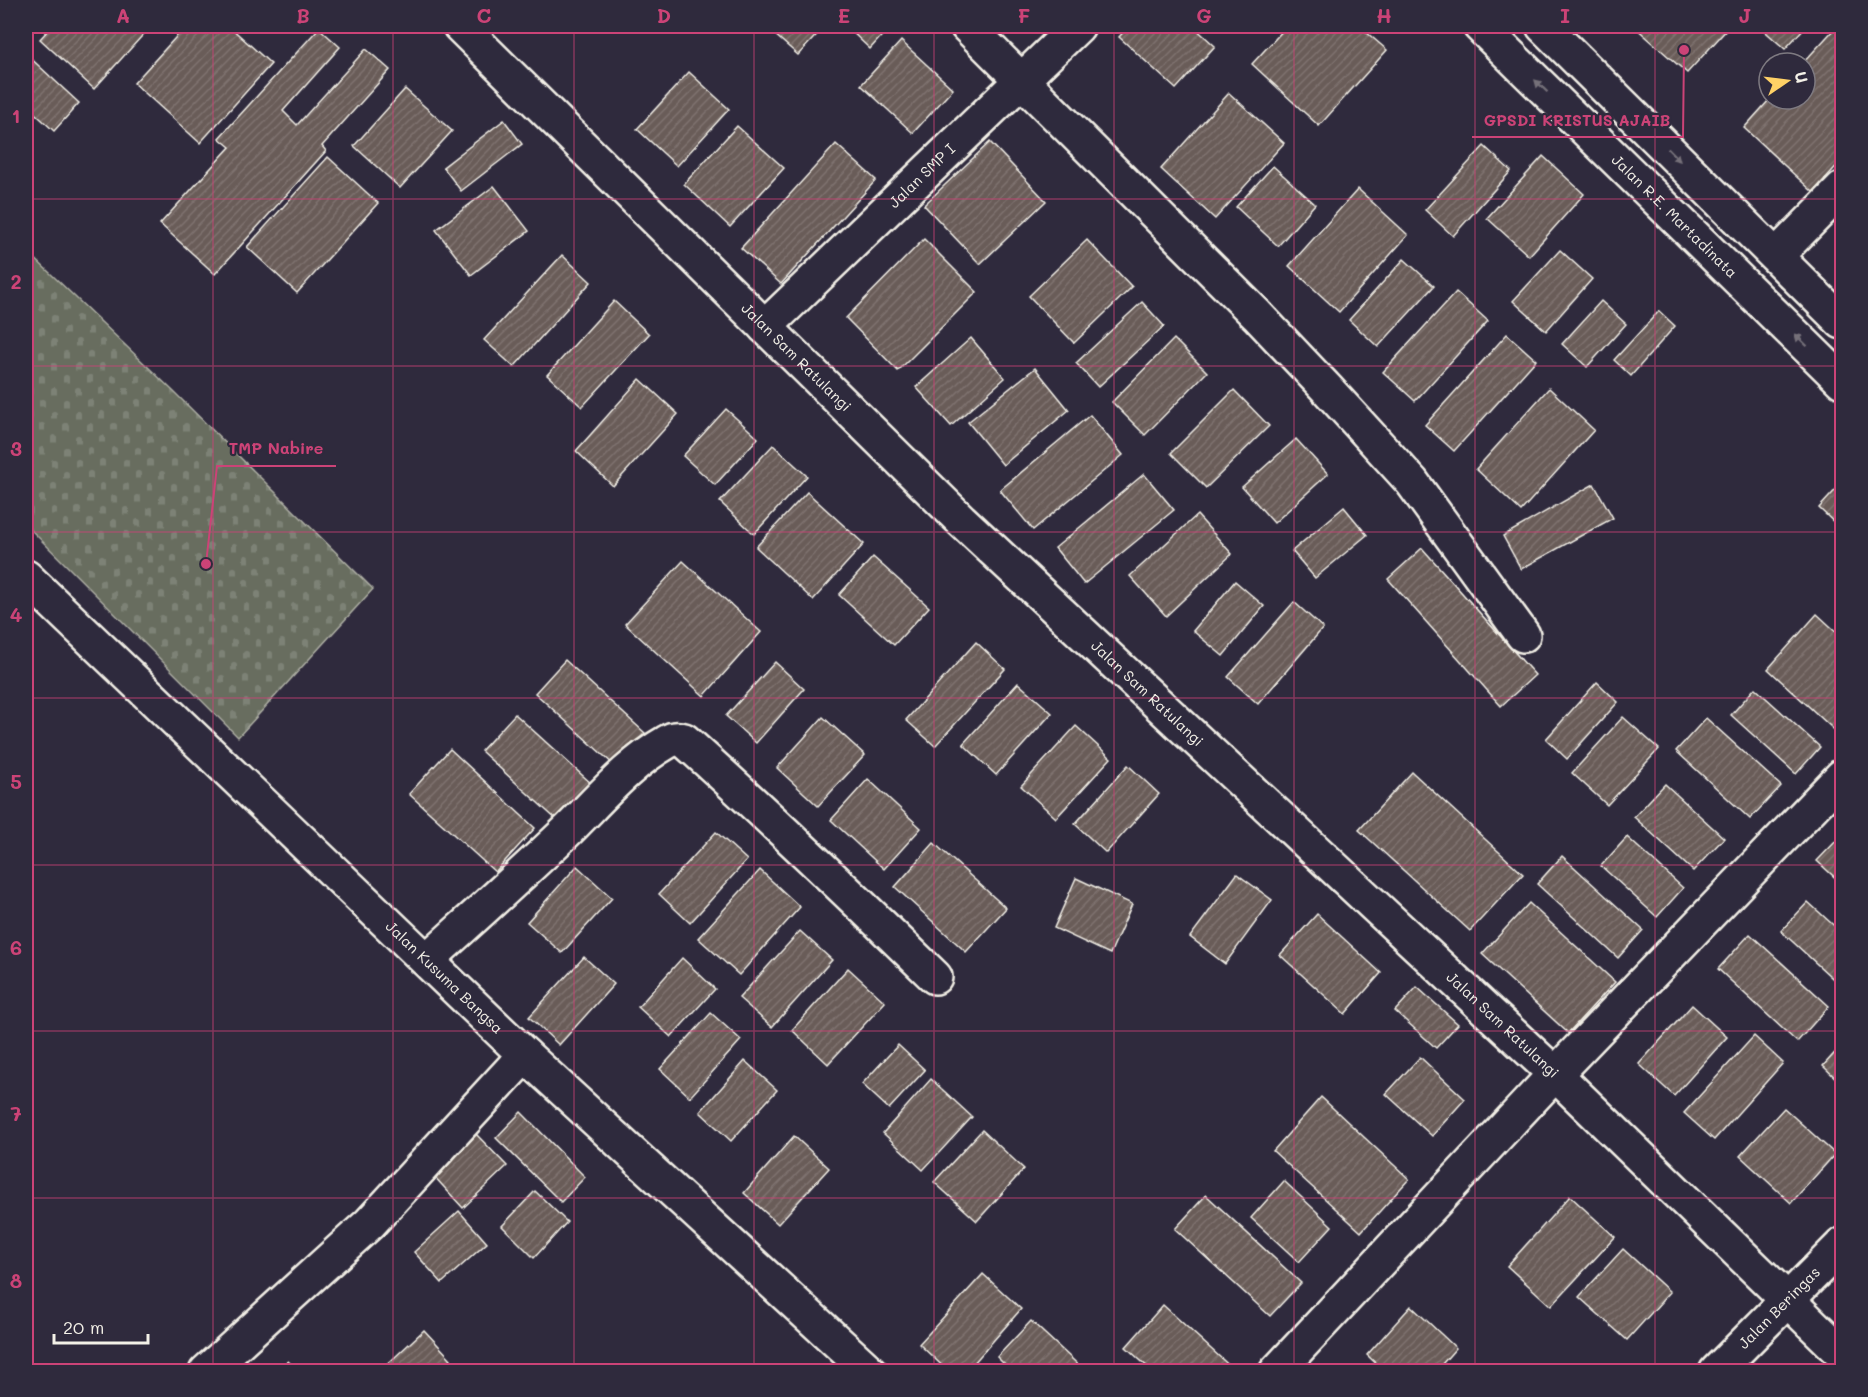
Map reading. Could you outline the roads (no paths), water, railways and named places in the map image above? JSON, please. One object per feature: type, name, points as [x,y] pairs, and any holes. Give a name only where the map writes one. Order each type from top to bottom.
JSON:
[{"type":"main road","name":"Jalan Sam Ratulangi","points":[[460,26],[961,520],[1555,1074],[1842,1353]]},
{"type":"main road","points":[[966,26],[1257,315],[1412,482],[1523,635]]},
{"type":"main road","name":"Jalan SMP I","points":[[765,327],[1078,26]]},
{"type":"main road","points":[[1543,26],[1842,322]]},
{"type":"main road","name":"Jalan R.E. Martadinata","points":[[1483,27],[1842,381]]},
{"type":"main road","points":[[1776,256],[1842,189]]},
{"type":"main road","name":"Jalan Kusuma Bangsa","points":[[26,577],[525,1055],[870,1371]]},
{"type":"main road","points":[[427,960],[533,864],[633,768],[665,743],[672,739],[679,739],[684,740],[828,872],[935,977]]},
{"type":"main road","points":[[1276,1371],[1555,1074],[1842,776]]},
{"type":"main road","points":[[206,1371],[370,1223],[525,1055]]},
{"type":"main road","name":"Jalan Beringas","points":[[1716,1371],[1842,1245]]},
{"type":"place","name":"GPSDI KRISTUS AJAIB","points":[[1684,50]]},
{"type":"place","name":"TMP Nabire","points":[[206,564]]}]
